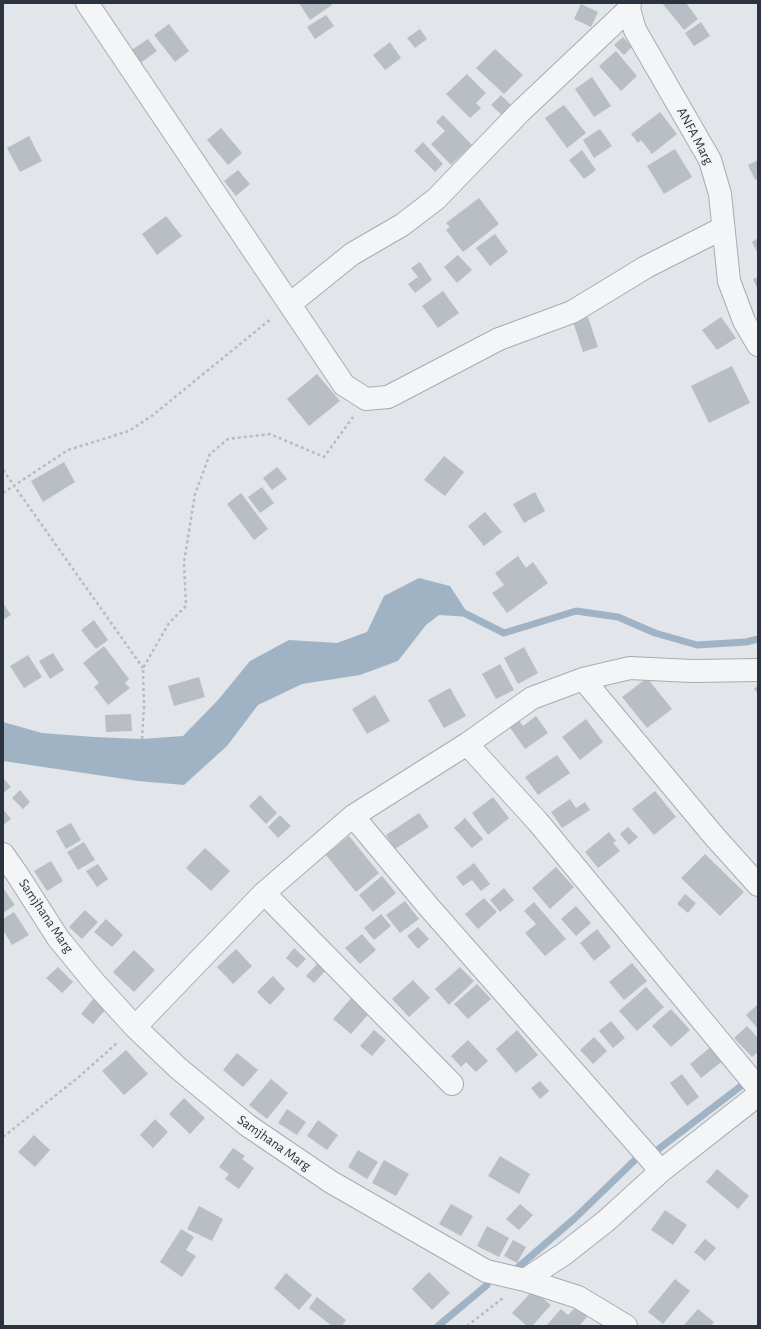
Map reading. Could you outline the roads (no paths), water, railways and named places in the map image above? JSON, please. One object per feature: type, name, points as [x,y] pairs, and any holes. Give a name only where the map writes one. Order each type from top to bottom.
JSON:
[{"type":"street","points":[[87,3],[344,385],[366,399],[388,397],[499,340],[572,312],[646,267],[723,228]]},
{"type":"street","points":[[290,304],[352,254],[402,225],[436,198],[520,112],[629,6]]},
{"type":"street","name":"ANFA Marg","points":[[629,6],[635,30],[710,160],[720,194],[729,281],[744,321],[758,345]]},
{"type":"street","points":[[135,1027],[264,893],[353,816],[467,744],[532,698],[583,679],[630,668],[692,671],[758,670]]},
{"type":"street","points":[[583,679],[714,836],[758,884]]},
{"type":"street","points":[[467,744],[538,822],[758,1088]]},
{"type":"street","points":[[353,816],[428,906],[661,1171]]},
{"type":"street","name":"Samjhana Marg","points":[[3,854],[58,938],[94,982],[135,1027],[178,1068],[247,1126],[331,1182],[486,1271],[525,1280],[578,1297],[626,1326]]},
{"type":"street","points":[[264,893],[452,1084]]},
{"type":"street","points":[[525,1280],[564,1254],[606,1221],[661,1171],[758,1095]]},
{"type":"water","points":[[419,578],[450,586],[470,617],[439,615],[426,625],[398,661],[360,675],[302,684],[258,705],[227,746],[184,785],[138,781],[3,761],[3,722],[42,733],[142,739],[183,736],[218,700],[250,661],[289,640],[337,643],[367,632],[384,596]]},
{"type":"waterway","points":[[462,612],[504,633],[576,611],[618,617],[655,633],[697,645],[746,642],[758,639]]},
{"type":"waterway","points":[[656,1151],[745,1083]]},
{"type":"waterway","points":[[516,1269],[574,1219],[635,1160]]},
{"type":"waterway","points":[[438,1326],[487,1285]]}]
